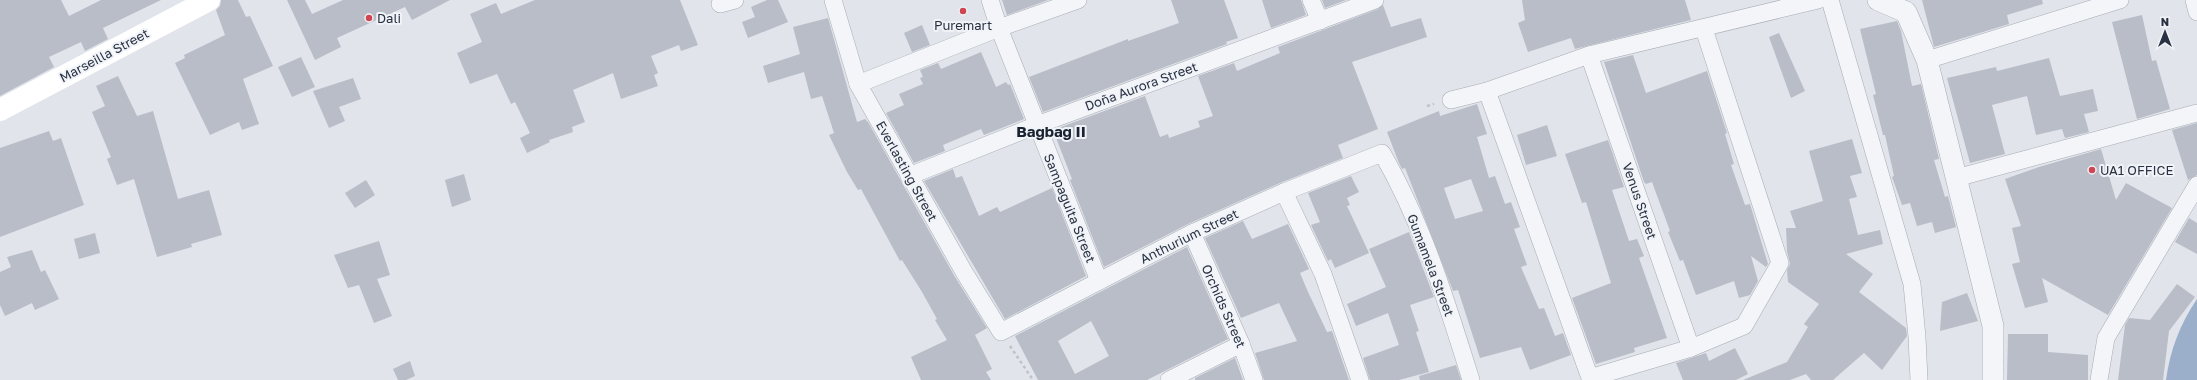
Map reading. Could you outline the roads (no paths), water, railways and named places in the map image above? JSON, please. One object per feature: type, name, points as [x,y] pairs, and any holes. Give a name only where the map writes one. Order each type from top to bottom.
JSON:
[{"type":"main road","name":"Marseilla Street","points":[[0,110],[208,0]]},
{"type":"street","name":"Everlasting Street","points":[[833,0],[858,84],[964,272],[1001,332]]},
{"type":"street","name":"Sampaguita Street","points":[[990,0],[999,28],[1099,280]]},
{"type":"street","points":[[858,84],[999,28],[1078,0]]},
{"type":"street","points":[[1311,0],[1320,21]]},
{"type":"street","name":"Doña Aurora Street","points":[[909,176],[1037,125],[1375,0]]},
{"type":"street","points":[[1451,100],[1488,91],[1589,55],[1704,29],[1818,0]]},
{"type":"street","points":[[1830,0],[1912,284],[1918,337],[1919,380]]},
{"type":"street","points":[[1878,0],[1906,12],[1927,60],[1993,326],[1993,380]]},
{"type":"street","points":[[1927,60],[2120,0]]},
{"type":"street","points":[[2194,0],[2197,12]]},
{"type":"street","points":[[1488,91],[1590,378],[1691,348],[1744,326],[1780,263],[1704,29]]},
{"type":"street","name":"Venus Street","points":[[1589,55],[1691,348]]},
{"type":"street","points":[[1956,178],[2197,113]]},
{"type":"street","name":"Anthurium Street","points":[[1001,332],[1192,233],[1284,192],[1382,153]]},
{"type":"street","name":"Gumamela Street","points":[[1382,153],[1400,183],[1440,280],[1471,380]]},
{"type":"street","points":[[2099,380],[2106,338],[2197,185]]},
{"type":"street","points":[[1284,192],[1324,274],[1360,380]]},
{"type":"street","name":"Orchids Street","points":[[1192,233],[1241,344],[1254,380]]},
{"type":"street","points":[[1169,380],[1241,344]]},
{"type":"water","points":[[2197,299],[2197,380],[2166,380],[2173,348],[2181,328]]},
{"type":"place","name":"Puremart","points":[[963,11]]},
{"type":"place","name":"Dali","points":[[369,18]]},
{"type":"place","name":"UA1 OFFICE","points":[[2092,170]]},
{"type":"district","name":"Bagbag II","points":[[1051,132]]}]
